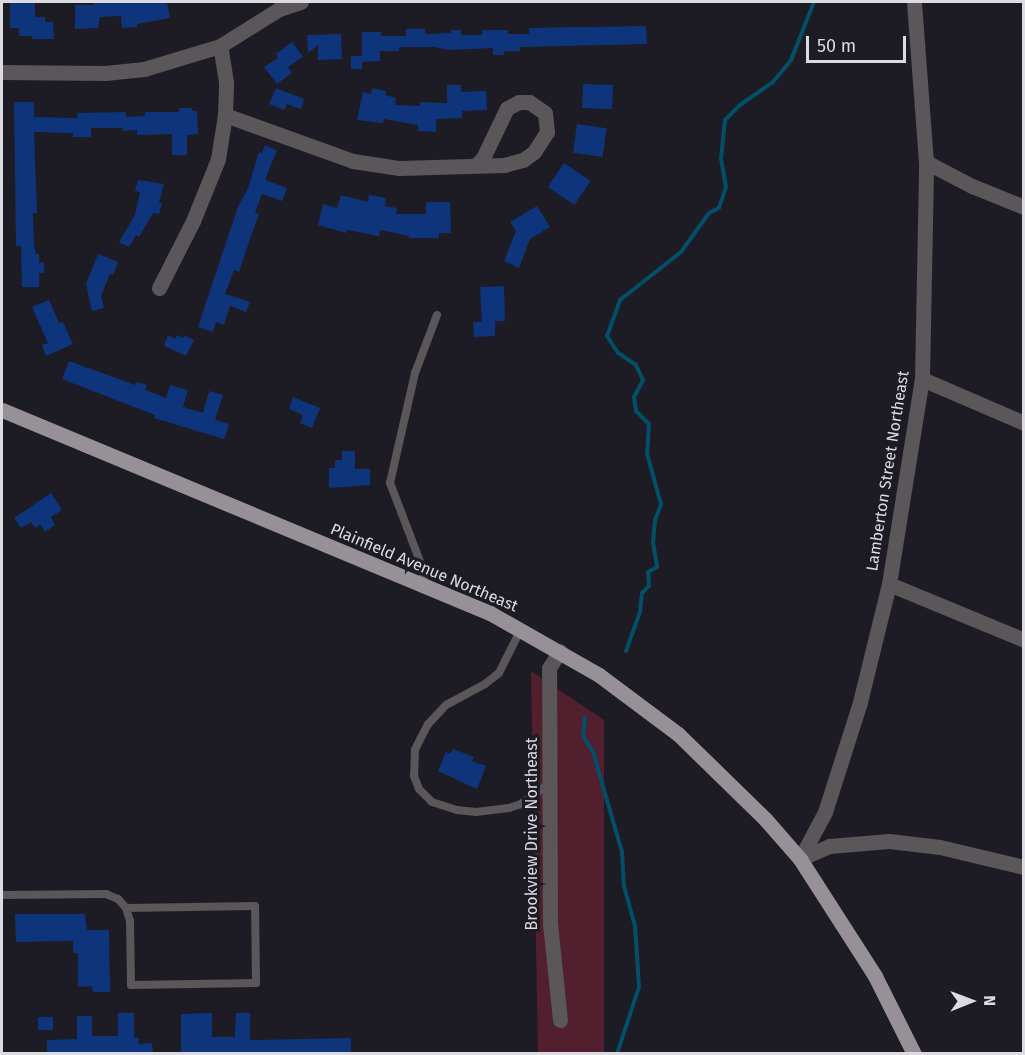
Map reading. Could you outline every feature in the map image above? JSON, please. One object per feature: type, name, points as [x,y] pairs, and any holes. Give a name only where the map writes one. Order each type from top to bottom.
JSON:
[{"type":"main road","name":"Plainfield Avenue Northeast","points":[[2,410],[425,588],[490,613],[560,651],[598,675],[678,734],[766,820],[800,859],[875,976],[914,1053]]},
{"type":"street","points":[[2,72],[105,73],[144,69],[220,46],[279,9],[301,2]]},
{"type":"street","name":"Lamberton Street Northeast","points":[[800,859],[825,812],[860,702],[889,584],[922,379],[926,162],[914,2]]},
{"type":"street","points":[[159,288],[193,222],[218,159],[225,115],[226,82],[220,46]]},
{"type":"street","points":[[225,115],[373,165],[399,168],[476,166],[504,165],[523,160],[534,152],[547,132],[545,113],[529,102],[519,102],[507,108],[483,158],[476,166]]},
{"type":"street","points":[[926,162],[972,186],[1023,207]]},
{"type":"street","points":[[922,379],[1023,423]]},
{"type":"street","points":[[889,584],[1023,640]]},
{"type":"street","name":"Brookview Drive Northeast","points":[[560,651],[549,668],[550,924],[560,1020]]},
{"type":"street","points":[[800,859],[829,846],[889,841],[940,848],[1023,867]]},
{"type":"lane","points":[[425,588],[422,564],[390,483],[415,374],[437,315]]},
{"type":"lane","points":[[521,630],[498,673],[485,684],[446,705],[428,724],[415,750],[414,776],[418,789],[432,802],[457,810],[476,812],[509,808],[521,804],[550,783]]},
{"type":"lane","points":[[2,895],[106,894],[118,899],[126,908],[130,921],[132,985],[256,983],[255,906],[126,908]]},
{"type":"shaded area","points":[[531,671],[604,720],[604,1053],[538,1053]]},
{"type":"building","points":[[10,2],[35,2],[35,17],[45,17],[45,22],[53,22],[54,39],[32,39],[32,36],[19,36],[19,28],[10,28]]},
{"type":"building","points":[[94,2],[167,2],[170,18],[137,24],[137,27],[122,28],[121,16],[100,17],[98,28],[75,29],[75,5],[94,5]]},
{"type":"building","points":[[646,26],[647,44],[520,47],[520,51],[504,51],[504,55],[493,55],[493,48],[450,50],[434,47],[399,47],[399,51],[380,51],[380,61],[362,62],[362,32],[381,32],[381,36],[406,36],[406,29],[425,29],[425,34],[451,33],[451,30],[461,30],[461,35],[482,35],[482,30],[508,30],[508,34],[529,34],[529,28]]},
{"type":"building","points":[[341,34],[342,59],[318,60],[318,45],[308,53],[307,35]]},
{"type":"building","points":[[292,42],[303,57],[288,67],[292,73],[277,84],[264,67],[278,58],[276,54]]},
{"type":"building","points":[[351,56],[362,56],[362,69],[351,69]]},
{"type":"building","points":[[583,84],[613,85],[612,109],[582,108]]},
{"type":"building","points":[[447,85],[461,85],[461,92],[486,91],[487,110],[462,111],[462,118],[436,119],[436,132],[418,131],[418,125],[384,119],[383,123],[357,120],[363,92],[371,94],[372,88],[386,91],[385,95],[396,98],[395,105],[420,106],[420,102],[447,103]]},
{"type":"building","points":[[276,88],[304,99],[301,109],[287,104],[284,110],[269,104]]},
{"type":"building","points":[[14,102],[34,102],[34,117],[78,118],[77,113],[126,112],[126,117],[145,116],[145,112],[179,112],[179,108],[192,108],[192,111],[197,111],[198,134],[187,135],[187,155],[172,155],[172,134],[137,135],[137,130],[123,131],[123,128],[91,128],[91,137],[73,137],[73,133],[34,132],[37,213],[33,213],[34,244],[36,254],[39,254],[39,263],[44,262],[44,273],[39,273],[39,287],[22,287],[21,246],[16,246]]},
{"type":"building","points":[[577,124],[607,128],[603,157],[573,153]]},
{"type":"building","points":[[265,145],[277,150],[265,180],[287,188],[282,201],[262,194],[255,213],[259,214],[239,272],[234,270],[225,294],[250,302],[246,312],[230,306],[224,325],[216,322],[213,332],[198,327],[238,207],[248,188],[259,152],[262,153]]},
{"type":"building","points":[[564,163],[591,181],[574,205],[548,187]]},
{"type":"building","points":[[138,180],[164,184],[159,203],[162,203],[159,214],[153,213],[139,237],[136,235],[129,247],[119,242],[135,215],[140,192],[135,191]]},
{"type":"building","points":[[341,195],[368,202],[369,195],[386,198],[385,206],[397,208],[396,214],[426,214],[426,202],[450,202],[451,233],[439,233],[439,238],[409,238],[409,236],[380,230],[379,236],[347,230],[346,233],[318,225],[323,204],[337,208]]},
{"type":"building","points":[[537,206],[550,227],[530,239],[519,268],[504,261],[516,231],[510,222]]},
{"type":"building","points":[[98,254],[118,262],[101,296],[104,308],[92,311],[86,284]]},
{"type":"building","points":[[504,286],[505,321],[495,321],[495,336],[474,337],[473,322],[482,322],[480,287]]},
{"type":"building","points":[[49,300],[59,323],[63,322],[73,344],[46,356],[42,345],[48,343],[32,307]]},
{"type":"building","points":[[168,335],[175,339],[177,335],[194,340],[186,356],[164,346]]},
{"type":"building","points":[[69,361],[135,385],[136,382],[147,385],[145,390],[166,398],[170,385],[188,390],[183,407],[203,413],[209,391],[223,395],[215,420],[229,424],[224,439],[154,418],[155,415],[62,379]]},
{"type":"building","points":[[293,397],[320,408],[312,428],[300,423],[303,415],[289,409]]},
{"type":"building","points":[[342,451],[355,451],[355,469],[370,469],[370,485],[329,488],[329,468],[335,468],[335,460],[342,460]]},
{"type":"building","points":[[51,493],[62,510],[51,517],[55,525],[45,532],[40,524],[35,528],[31,522],[21,528],[14,518]]},
{"type":"building","points":[[453,749],[474,757],[472,761],[486,766],[477,789],[438,771],[446,752],[450,754]]},
{"type":"building","points":[[15,914],[85,914],[87,930],[109,930],[110,992],[93,992],[92,986],[78,987],[78,953],[73,953],[73,941],[16,942]]},
{"type":"building","points":[[118,1013],[134,1013],[134,1038],[139,1038],[138,1044],[152,1043],[153,1053],[47,1053],[47,1040],[77,1039],[77,1016],[92,1016],[92,1036],[118,1036]]},
{"type":"building","points":[[212,1013],[212,1037],[235,1037],[236,1013],[250,1013],[250,1040],[351,1038],[351,1053],[181,1053],[181,1014]]},
{"type":"building","points":[[38,1017],[53,1017],[53,1030],[38,1030]]},
{"type":"waterway","points":[[626,651],[640,612],[642,593],[649,586],[648,572],[657,567],[653,543],[655,520],[661,504],[647,454],[649,424],[636,411],[634,397],[643,380],[636,365],[618,353],[607,336],[620,300],[681,252],[709,213],[719,208],[726,187],[721,158],[725,120],[740,105],[772,83],[791,60],[814,2]]},
{"type":"waterway","points":[[585,717],[583,736],[593,752],[622,852],[624,886],[635,926],[639,987],[617,1054]]}]
